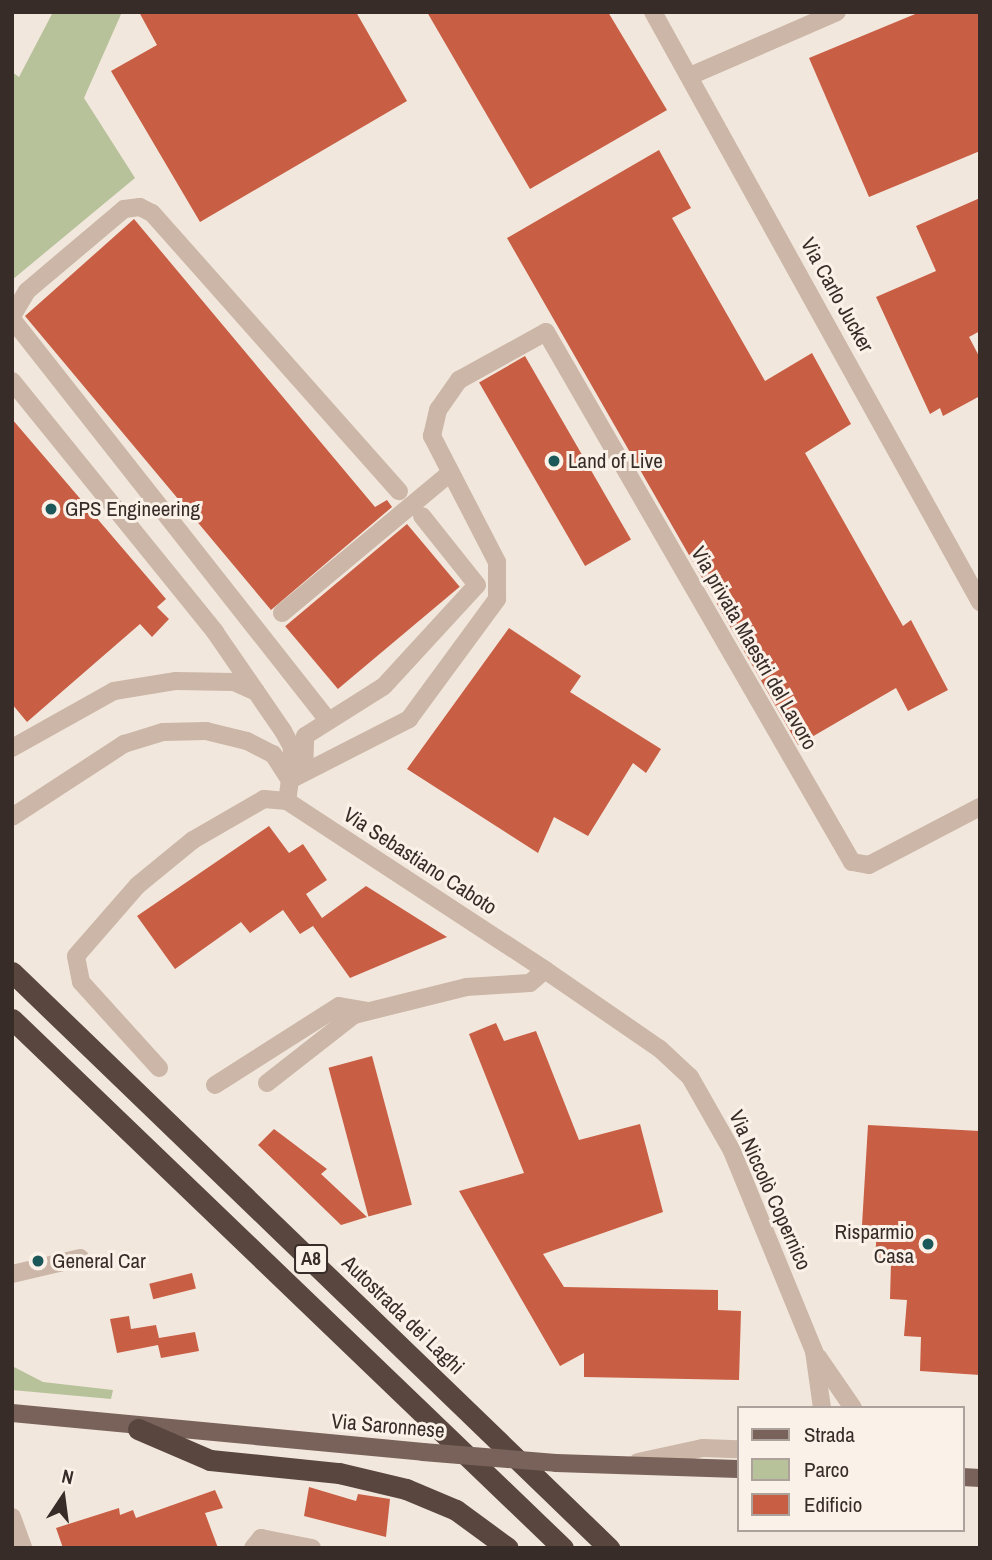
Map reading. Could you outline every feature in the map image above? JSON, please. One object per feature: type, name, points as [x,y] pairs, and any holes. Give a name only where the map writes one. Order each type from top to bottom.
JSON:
[{"type":"highway","name":"Autostrada dei Laghi","points":[[12,972],[609,1548]]},
{"type":"highway","name":"A8","points":[[12,1019],[563,1548]]},
{"type":"highway","points":[[138,1429],[210,1460],[339,1473],[406,1489],[456,1510],[508,1548]]},
{"type":"main road","name":"Via Saronnese","points":[[12,1413],[138,1429],[556,1463],[736,1469]]},
{"type":"main road","name":"Via Saronnese","points":[[12,1423],[34,1417]]},
{"type":"street","name":"Via Carlo Jucker","points":[[653,12],[980,602]]},
{"type":"street","points":[[690,76],[836,12]]},
{"type":"street","points":[[327,719],[12,318],[37,283],[124,209],[140,207],[152,213],[399,491]]},
{"type":"street","name":"Via privata Maestri del Lavoro","points":[[449,474],[439,457],[432,436],[438,410],[459,380],[546,332],[852,862],[869,864],[980,807]]},
{"type":"street","points":[[12,381],[256,692],[292,747],[297,776]]},
{"type":"street","points":[[282,613],[449,474],[497,562],[497,599],[409,719],[297,776]]},
{"type":"street","points":[[159,1068],[82,982],[76,956],[138,885],[193,840],[264,799],[287,801],[297,776],[305,736],[327,719],[383,686],[477,585],[422,516]]},
{"type":"street","points":[[12,748],[114,691],[176,681],[234,682],[256,692]]},
{"type":"street","points":[[12,817],[124,744],[163,732],[205,731],[247,741],[274,754],[297,776]]},
{"type":"street","name":"Via Sebastiano Caboto","points":[[287,801],[545,970]]},
{"type":"street","points":[[267,1083],[366,1011],[466,987],[530,983],[545,970]]},
{"type":"street","name":"Via Niccolò Copernico","points":[[545,970],[660,1049],[690,1077],[732,1151],[814,1351],[852,1406]]},
{"type":"street","points":[[215,1084],[339,1006],[366,1011]]},
{"type":"street","points":[[12,1274],[80,1258]]},
{"type":"street","name":"Via Niccolò Copernico","points":[[814,1351],[822,1406]]},
{"type":"street","points":[[626,1465],[703,1448],[736,1449]]},
{"type":"street","points":[[12,1517],[23,1548]]},
{"type":"street","points":[[253,1548],[261,1538],[312,1548]]},
{"type":"green space","points":[[53,12],[122,12],[84,98],[135,178],[12,280],[12,72],[19,77]]},
{"type":"green space","points":[[12,1366],[43,1382],[113,1390],[111,1399],[12,1390]]},
{"type":"building","points":[[139,12],[356,12],[407,101],[200,222],[111,71],[157,45]]},
{"type":"building","points":[[427,12],[608,12],[667,110],[530,189]]},
{"type":"building","points":[[920,12],[980,12],[980,151],[869,197],[809,58]]},
{"type":"building","points":[[659,150],[691,208],[672,218],[765,381],[812,353],[851,424],[805,453],[903,626],[911,620],[948,690],[908,711],[896,688],[798,745],[507,238]]},
{"type":"building","points":[[980,198],[980,331],[969,337],[980,358],[980,396],[943,416],[940,408],[930,414],[876,297],[936,271],[916,226]]},
{"type":"building","points":[[134,219],[375,507],[387,500],[392,507],[271,610],[25,316]]},
{"type":"building","points":[[525,356],[631,540],[585,566],[479,382]]},
{"type":"building","name":"GPS Engineering","points":[[12,419],[166,599],[157,607],[169,619],[152,637],[140,624],[27,722],[12,704]]},
{"type":"building","points":[[407,524],[460,587],[338,689],[285,626]]},
{"type":"building","points":[[509,628],[581,676],[570,692],[661,749],[646,773],[633,763],[588,836],[554,817],[538,853],[407,769]]},
{"type":"building","points":[[269,826],[289,853],[303,844],[327,880],[306,894],[322,918],[366,886],[447,937],[350,978],[313,926],[300,934],[283,910],[250,933],[241,922],[175,969],[137,916]]},
{"type":"building","points":[[496,1023],[504,1041],[536,1031],[579,1140],[640,1124],[663,1212],[543,1254],[564,1287],[718,1290],[718,1310],[741,1311],[739,1380],[584,1377],[584,1353],[560,1366],[459,1191],[524,1173],[469,1034]]},
{"type":"building","points":[[372,1056],[412,1205],[368,1216],[329,1068]]},
{"type":"building","name":"Risparmio Casa","points":[[868,1125],[980,1131],[980,1375],[920,1371],[921,1337],[904,1336],[907,1300],[890,1299],[891,1263],[875,1262],[877,1226],[862,1225]]},
{"type":"building","points":[[274,1129],[327,1169],[321,1174],[367,1217],[341,1225],[258,1145]]},
{"type":"building","points":[[192,1273],[196,1289],[153,1299],[149,1284]]},
{"type":"building","points":[[129,1316],[131,1329],[156,1325],[159,1338],[195,1332],[199,1351],[161,1358],[158,1345],[117,1353],[110,1319]]},
{"type":"building","points":[[309,1487],[356,1501],[358,1494],[390,1499],[386,1537],[304,1516]]},
{"type":"building","points":[[215,1490],[223,1508],[205,1513],[218,1548],[63,1548],[56,1528],[119,1508],[120,1515],[133,1510],[136,1518]]},
{"type":"place","name":"Land of Live","points":[[554,461]]},
{"type":"place","name":"GPS Engineering","points":[[51,509]]},
{"type":"place","name":"Risparmio Casa","points":[[928,1244]]},
{"type":"place","name":"General Car","points":[[38,1261]]}]
